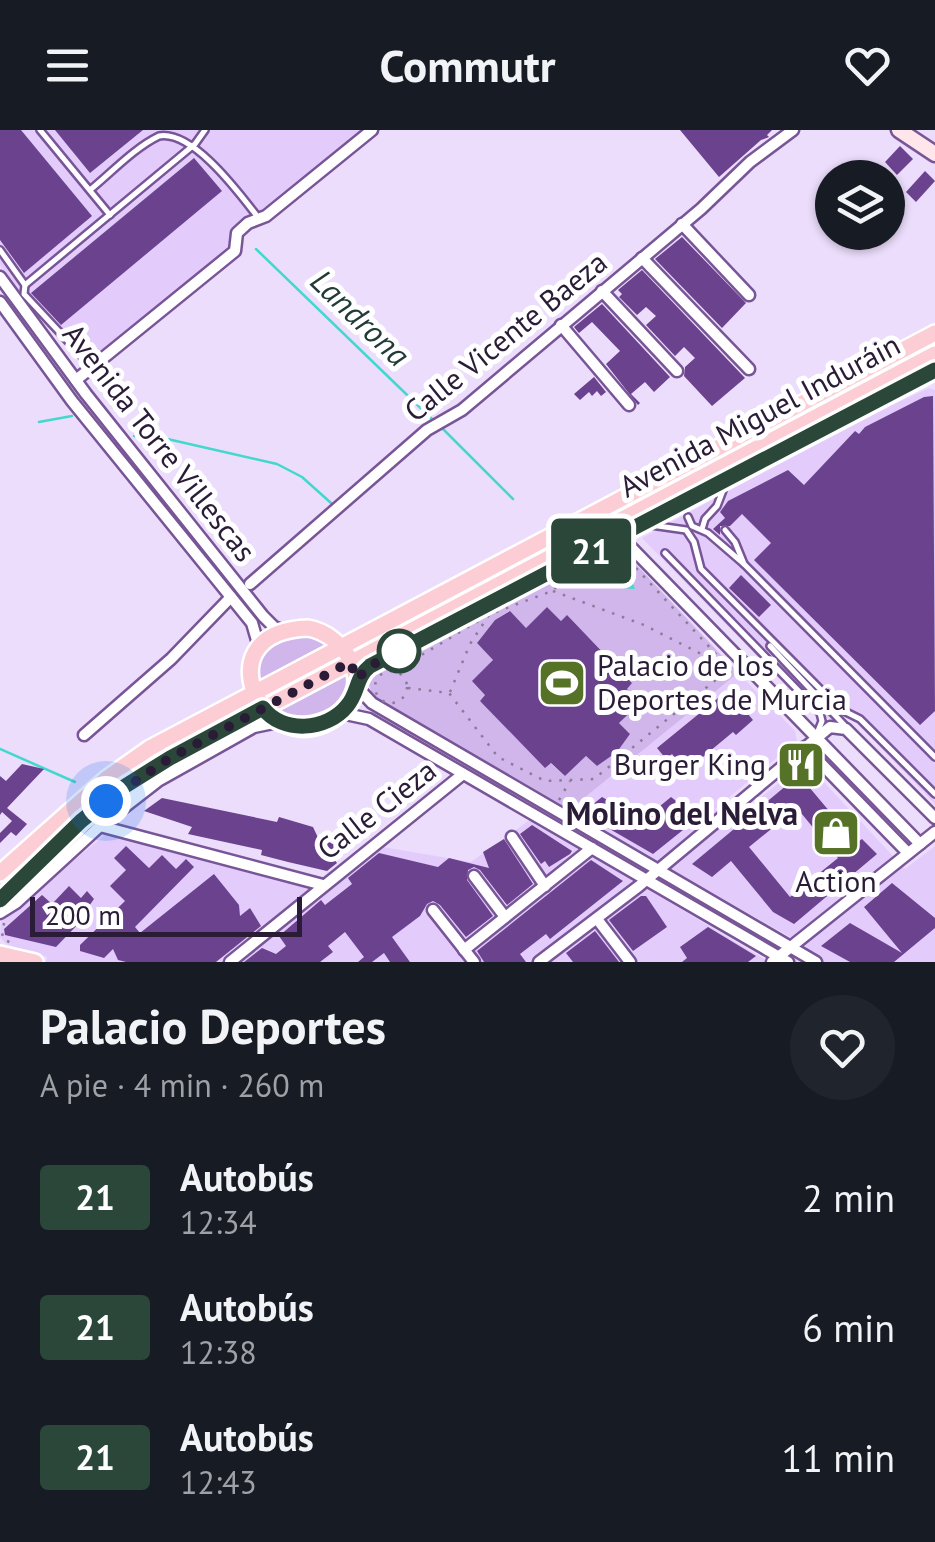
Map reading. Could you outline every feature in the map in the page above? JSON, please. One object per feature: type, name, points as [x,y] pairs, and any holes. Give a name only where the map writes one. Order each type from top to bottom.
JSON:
[{"type":"main road","points":[[907,132],[935,154]]},
{"type":"main road","name":"Avenida Miguel Induráin","points":[[0,874],[120,768],[254,691],[935,333]]},
{"type":"main road","name":"Avenida Miguel Induráin","points":[[2,908],[81,821],[122,788],[170,758],[935,354]]},
{"type":"main road","points":[[316,630],[330,634],[342,645],[357,683],[352,700],[341,713],[307,726],[278,722],[263,708],[254,691],[250,665],[259,647],[285,632],[316,630]]},
{"type":"street","points":[[74,403],[72,389],[76,380],[235,250],[238,232],[372,130]]},
{"type":"street","name":"Calle Vicente Baeza","points":[[250,584],[427,430],[462,410],[750,162],[794,130]]},
{"type":"street","points":[[682,224],[749,295]]},
{"type":"street","points":[[642,258],[749,369]]},
{"type":"street","name":"Avenida Torre Villescas","points":[[0,277],[76,380],[263,616],[285,632]]},
{"type":"street","points":[[602,291],[677,371]]},
{"type":"street","name":"Avenida Torre Villescas","points":[[0,302],[74,403],[252,623],[259,647]]},
{"type":"street","points":[[561,325],[629,405]]},
{"type":"street","points":[[18,326],[66,380],[76,380]]},
{"type":"street","points":[[816,962],[372,703],[357,683],[370,666],[935,370]]},
{"type":"street","points":[[620,536],[920,844]]},
{"type":"street","points":[[84,735],[172,659],[231,597]]},
{"type":"street","points":[[341,713],[362,715],[780,960],[935,832]]},
{"type":"street","points":[[2,908],[158,781],[254,727],[278,722]]},
{"type":"street","points":[[538,962],[834,726],[852,734],[935,818]]},
{"type":"street","points":[[805,747],[908,853]]},
{"type":"street","points":[[463,774],[460,763],[471,760]]},
{"type":"street","name":"Calle Cieza","points":[[230,962],[463,774]]},
{"type":"street","points":[[100,826],[323,886]]},
{"type":"street","points":[[512,837],[544,886]]},
{"type":"street","points":[[464,950],[592,848]]},
{"type":"street","points":[[474,876],[505,917]]},
{"type":"street","points":[[433,910],[474,962]]},
{"type":"street","points":[[597,918],[630,962]]},
{"type":"lane","points":[[40,130],[110,215]]},
{"type":"lane","points":[[25,286],[197,141],[205,130]]},
{"type":"lane","points":[[90,190],[160,135],[180,134],[197,141],[259,218]]},
{"type":"lane","points":[[0,250],[25,286],[24,294],[92,367]]},
{"type":"lane","points":[[702,530],[728,479]]},
{"type":"lane","points":[[710,514],[719,523]]},
{"type":"lane","points":[[688,517],[692,526],[744,564],[935,757]]},
{"type":"lane","points":[[642,524],[686,530],[694,542],[701,569],[840,709],[860,719],[935,794]]},
{"type":"lane","points":[[726,530],[744,564]]},
{"type":"lane","points":[[666,553],[820,713],[822,721],[815,738]]},
{"type":"lane","points":[[770,646],[852,734]]},
{"type":"path","points":[[395,671],[406,678],[405,697],[394,704],[382,703],[375,685],[380,676],[395,671],[489,614],[552,591],[572,573],[618,548]]},
{"type":"path","points":[[631,562],[730,668]]},
{"type":"path","points":[[552,591],[644,625],[730,668]]},
{"type":"path","points":[[449,693],[470,644],[489,614]]},
{"type":"path","points":[[408,688],[449,693],[498,757],[545,781],[570,780],[594,778],[730,668]]},
{"type":"path","points":[[554,809],[570,780]]},
{"type":"path","points":[[2,908],[11,915],[2,925],[1,933],[17,955]]},
{"type":"shaded area","points":[[0,130],[377,130],[83,365],[21,296],[0,265]]},
{"type":"shaded area","points":[[935,342],[935,348],[362,649],[360,643]]},
{"type":"shaded area","points":[[929,388],[935,390],[935,804],[849,715],[839,711],[831,719],[822,716],[797,697],[642,538],[857,421]]},
{"type":"shaded area","points":[[617,544],[738,673],[568,811],[373,697],[367,679],[369,672]],"holes":[[[547,607],[561,621],[567,616],[632,682],[627,689],[640,702],[619,723],[630,734],[617,752],[597,766],[586,756],[565,776],[480,701],[493,660],[477,643],[495,620],[509,611],[526,628]]]},
{"type":"shaded area","points":[[616,561],[629,574],[635,589],[610,587],[610,578],[586,577],[603,563]]},
{"type":"shaded area","points":[[309,637],[327,644],[258,682],[261,661],[272,648]]},
{"type":"shaded area","points":[[345,673],[341,696],[323,713],[300,719],[277,710]]},
{"type":"shaded area","points":[[738,673],[795,731],[797,741],[715,809],[729,823],[805,762],[905,869],[935,846],[935,962],[785,962],[806,946],[568,811]]},
{"type":"shaded area","points":[[531,819],[769,962],[46,962],[47,957],[6,944],[0,937],[1,919],[105,835],[308,888],[365,844],[471,862]]},
{"type":"building","points":[[0,130],[21,130],[92,216],[24,273],[0,240]]},
{"type":"building","points":[[55,130],[143,130],[90,173]]},
{"type":"building","points":[[680,130],[772,130],[769,137],[719,177]]},
{"type":"building","points":[[900,146],[913,159],[905,167],[905,160],[887,160]]},
{"type":"building","points":[[194,158],[222,191],[61,325],[31,293]]},
{"type":"building","points":[[925,171],[935,181],[916,202],[906,192]]},
{"type":"building","points":[[682,237],[746,303],[722,328],[655,259]]},
{"type":"building","points":[[642,270],[745,378],[712,406],[684,376],[685,367],[695,358],[684,347],[675,356],[646,325],[656,316],[646,307],[637,315],[619,297],[622,294],[618,290]]},
{"type":"building","points":[[602,304],[670,377],[654,392],[645,382],[631,394],[638,405],[606,364],[620,351],[592,322],[579,333],[574,327]]},
{"type":"building","points":[[594,377],[606,392],[601,396],[597,391],[592,396],[589,392],[580,400],[574,394]]},
{"type":"building","points":[[933,396],[935,711],[920,725],[754,560],[771,543],[742,514],[730,526],[720,526],[720,535],[713,529],[725,518],[720,512],[728,501],[788,470],[804,485],[855,431],[859,434],[865,427]]},
{"type":"building","points":[[741,575],[771,605],[759,617],[729,588]]},
{"type":"building","points":[[547,607],[561,621],[567,615],[632,683],[627,689],[641,702],[619,723],[630,734],[617,752],[597,766],[586,756],[565,776],[551,763],[545,768],[480,701],[485,695],[472,681],[493,660],[477,643],[495,620],[510,611],[526,628]]},
{"type":"building","points":[[728,690],[753,720],[686,771],[672,754],[666,759],[657,748]]},
{"type":"building","points":[[22,764],[44,769],[7,808],[27,824],[16,836],[11,832],[0,843],[0,833],[12,821],[2,812],[0,815],[0,776],[6,781]]},
{"type":"building","points":[[799,775],[856,843],[862,839],[877,854],[794,924],[773,912],[731,861],[712,877],[692,864]],"holes":[[[797,808],[838,858],[790,897],[749,847]]]},
{"type":"building","points":[[602,797],[643,820],[671,797],[698,818],[653,854],[582,813]]},
{"type":"building","points":[[162,798],[277,822],[279,817],[313,827],[321,844],[328,838],[332,843],[341,836],[348,844],[343,855],[332,857],[337,863],[327,871],[288,862],[261,855],[262,850],[188,834],[192,827],[144,811]]},
{"type":"building","points":[[532,825],[572,851],[570,854],[549,867],[545,861],[541,864],[520,834]]},
{"type":"building","points":[[504,839],[533,884],[507,905],[480,870],[468,870],[467,880],[493,916],[466,937],[433,901],[392,937],[410,962],[390,962],[384,953],[372,962],[358,962],[364,957],[345,932],[328,946],[333,952],[320,962],[244,962],[262,948],[276,954],[286,946],[279,936],[321,900],[325,905],[352,884],[348,878],[379,853],[438,867],[449,858],[489,868],[483,852]]},
{"type":"building","points":[[126,846],[149,868],[162,855],[176,869],[186,859],[194,867],[135,927],[140,933],[214,874],[239,905],[240,916],[250,908],[261,926],[216,962],[126,962],[118,960],[113,949],[104,958],[80,951],[80,945],[125,901],[110,886],[126,870],[114,858]]},
{"type":"building","points":[[591,860],[623,881],[550,939],[546,934],[520,954],[526,962],[484,962],[477,951]]},
{"type":"building","points":[[892,883],[935,918],[935,928],[894,962],[850,962],[821,946],[850,923],[902,953],[864,907]]},
{"type":"building","points":[[69,886],[81,898],[87,891],[94,899],[84,918],[56,947],[5,935],[4,929],[42,895],[52,904]]},
{"type":"building","points":[[646,896],[667,927],[633,951],[609,920]]},
{"type":"building","points":[[708,927],[756,956],[748,962],[682,962],[687,958],[680,947]]},
{"type":"building","points":[[595,931],[619,962],[573,962],[566,953]]},
{"type":"waterway","name":"Landrona","points":[[256,249],[433,420]]},
{"type":"waterway","name":"Landrona","points":[[39,422],[72,416]]},
{"type":"waterway","name":"Landrona","points":[[439,428],[513,499]]},
{"type":"waterway","name":"Landrona","points":[[134,436],[163,438],[277,464],[302,477],[331,503]]},
{"type":"waterway","points":[[0,749],[75,782]]},
{"type":"bus line","name":"21","points":[[0,900],[94,810],[170,758],[263,708],[271,718],[290,725],[307,726],[328,720],[348,705],[357,679],[370,666],[935,370]]},
{"type":"place","name":"Palacio de los Deportes de Murcia","points":[[562,683]]},
{"type":"place","name":"Burger King","points":[[801,765]]},
{"type":"place","name":"Action","points":[[836,833]]},
{"type":"district","name":"Molino del Nelva","points":[[682,814]]},
{"type":"route","points":[[106,801],[170,758],[350,662],[357,679],[370,666],[399,651]]}]
